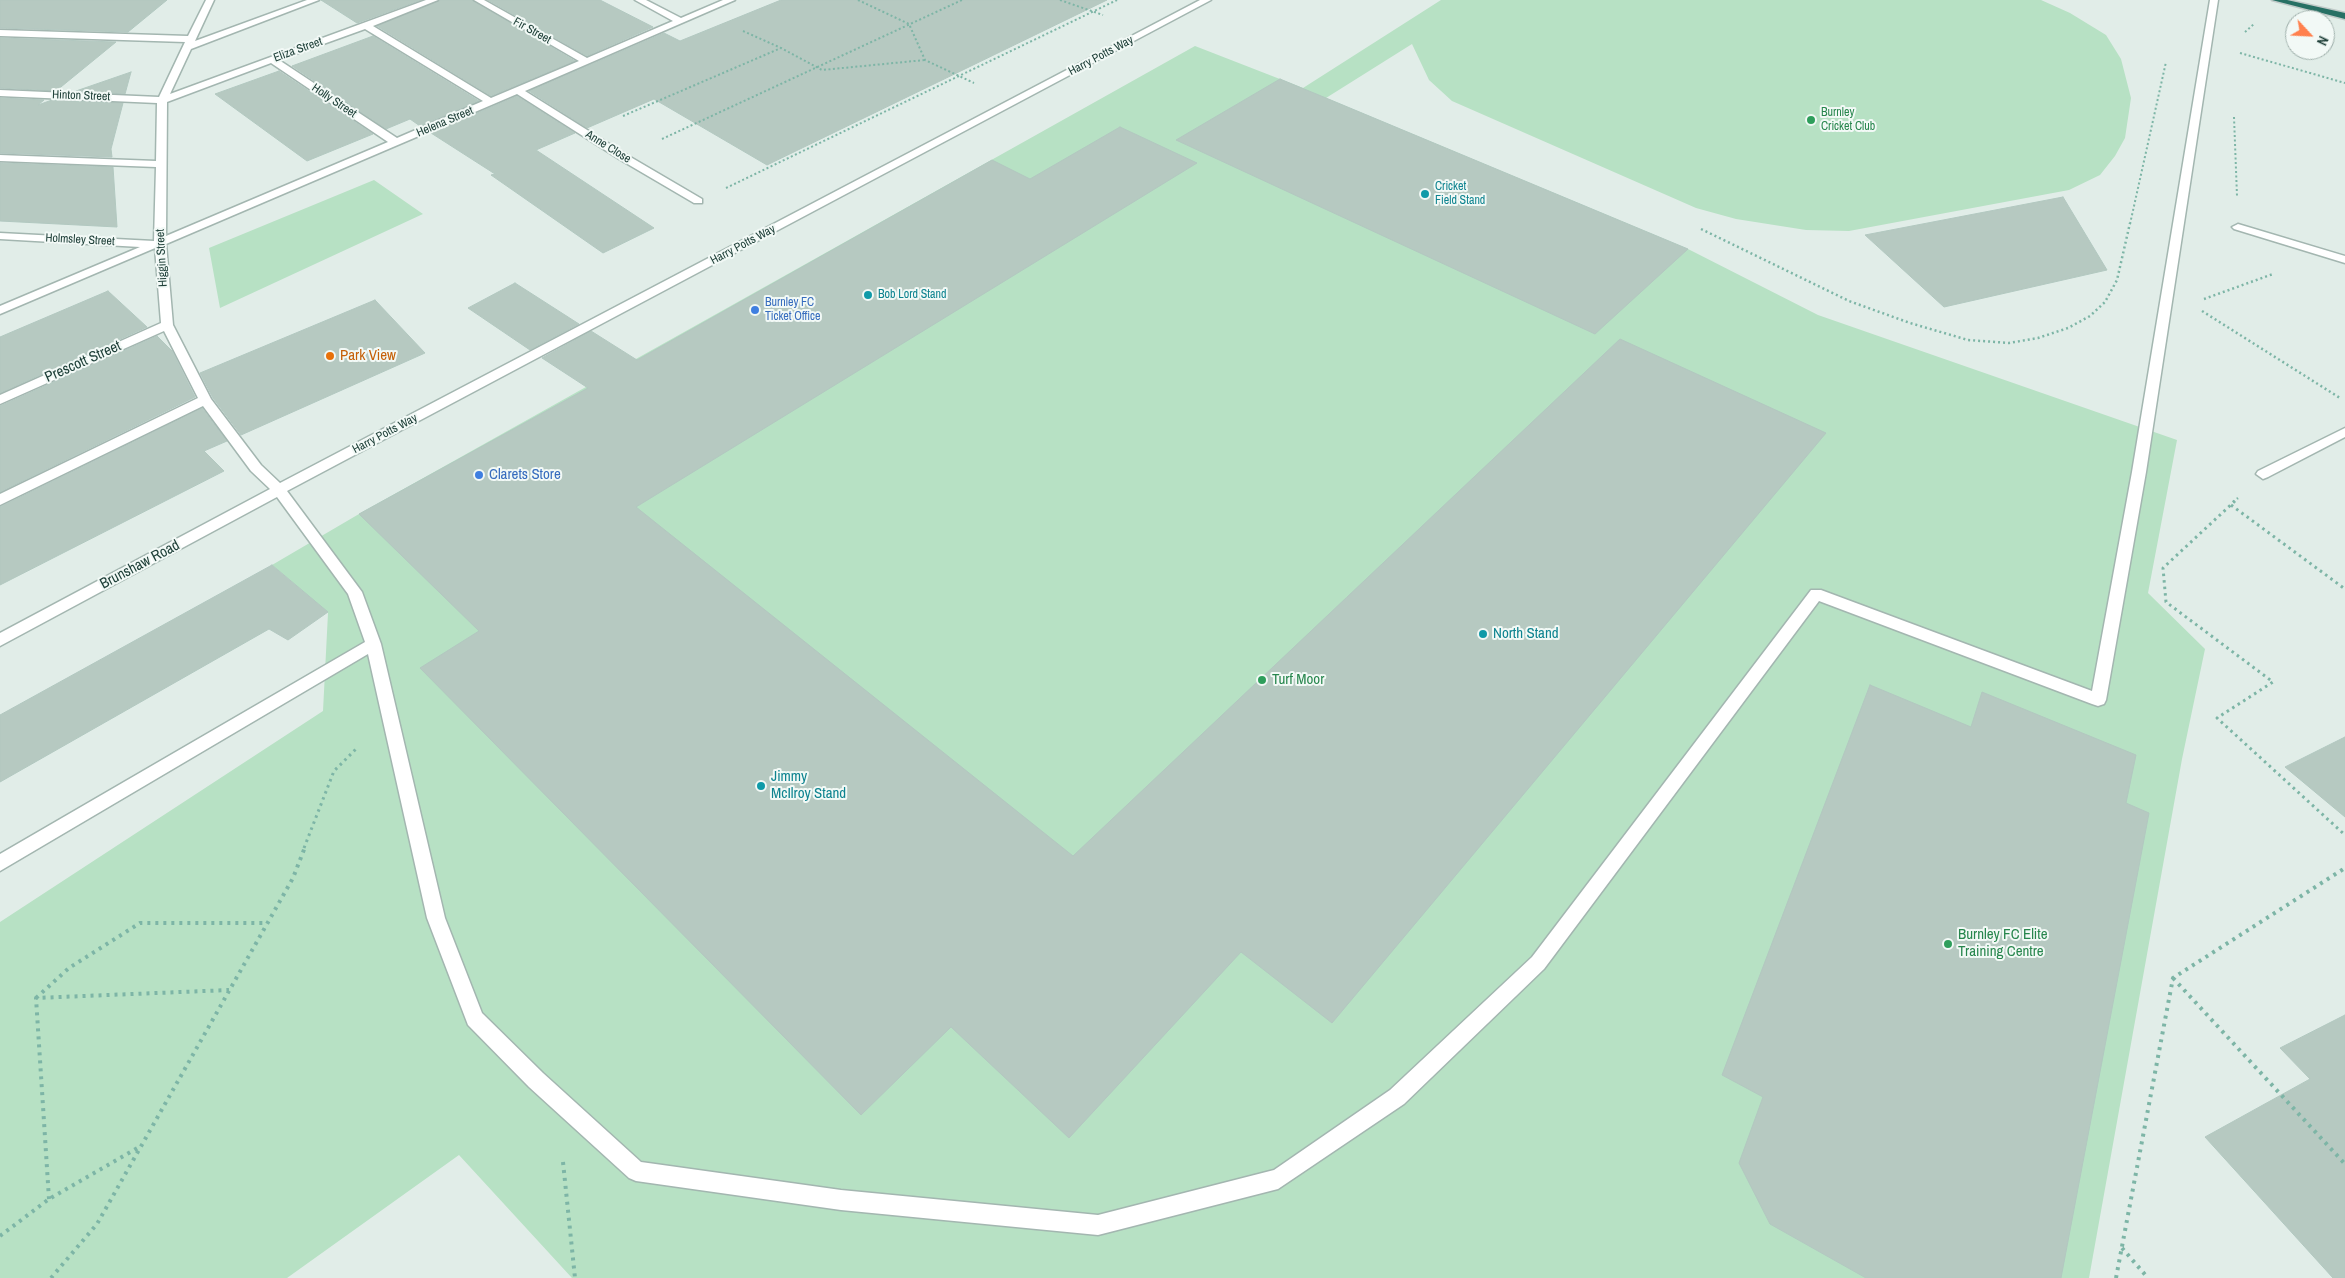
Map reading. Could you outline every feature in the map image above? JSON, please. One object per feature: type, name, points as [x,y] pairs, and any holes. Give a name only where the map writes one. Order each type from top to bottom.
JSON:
[{"type":"highway","points":[[2278,0],[2345,16]]},
{"type":"street","name":"Higgin Street","points":[[210,0],[162,100],[160,244],[167,325],[205,400],[256,468],[279,490],[355,592],[373,644],[436,918],[475,1019],[557,1099],[636,1171],[841,1200],[1098,1225],[1278,1179],[1397,1096],[1538,963],[1816,594],[2098,700],[2139,472],[2214,0]]},
{"type":"street","points":[[0,33],[189,43],[315,0]]},
{"type":"street","name":"Eliza Street","points":[[162,100],[434,0]]},
{"type":"street","name":"Fir Street","points":[[478,0],[587,62]]},
{"type":"street","points":[[639,0],[680,21]]},
{"type":"street","name":"Helena Street","points":[[0,310],[160,244],[731,0]]},
{"type":"street","name":"Harry Potts Way","points":[[279,490],[1207,0]]},
{"type":"street","points":[[365,26],[491,102]]},
{"type":"street","name":"Holly Street","points":[[272,60],[397,143]]},
{"type":"street","name":"Anne Close","points":[[519,91],[623,157],[698,201]]},
{"type":"street","name":"Hinton Street","points":[[0,93],[162,100]]},
{"type":"street","points":[[0,158],[162,164]]},
{"type":"street","points":[[2238,227],[2345,260]]},
{"type":"street","name":"Holmsley Street","points":[[0,236],[160,244]]},
{"type":"street","name":"Prescott Street","points":[[0,400],[167,325]]},
{"type":"street","points":[[0,500],[205,400]]},
{"type":"street","points":[[2263,474],[2345,432]]},
{"type":"street","name":"Brunshaw Road","points":[[0,640],[279,490]]},
{"type":"street","points":[[0,863],[373,644]]},
{"type":"path","points":[[858,0],[909,24],[925,60]]},
{"type":"path","points":[[623,157],[962,0]]},
{"type":"path","points":[[698,201],[1117,0]]},
{"type":"path","points":[[2243,34],[2278,0]]},
{"type":"path","points":[[585,133],[782,48],[822,70],[925,60],[959,76]]},
{"type":"path","points":[[2240,53],[2345,83]]},
{"type":"path","points":[[1701,230],[1849,301],[1910,323],[1968,340],[2009,343],[2038,338],[2068,328],[2090,316],[2105,302],[2118,280],[2167,58]]},
{"type":"path","points":[[2233,109],[2238,227]]},
{"type":"path","points":[[2200,301],[2329,254]]},
{"type":"path","points":[[2199,309],[2345,401]]},
{"type":"path","points":[[2263,474],[2163,568],[2166,602],[2273,682],[2217,718],[2345,835]]},
{"type":"path","points":[[2231,505],[2345,589]]},
{"type":"path","points":[[51,1278],[97,1224],[293,878],[334,771],[390,715]]},
{"type":"path","points":[[2116,1278],[2173,978],[2345,868]]},
{"type":"path","points":[[36,998],[68,968],[140,923],[267,923]]},
{"type":"path","points":[[2173,978],[2345,1164]]},
{"type":"path","points":[[36,998],[229,990]]},
{"type":"path","points":[[36,998],[49,1199]]},
{"type":"path","points":[[557,1099],[575,1278]]},
{"type":"path","points":[[0,1236],[49,1199],[140,1147]]},
{"type":"path","points":[[2122,1248],[2148,1278]]},
{"type":"green space","name":"Turf Moor","points":[[1441,0],[2041,0],[2070,13],[2106,35],[2121,59],[2131,98],[2125,138],[2115,156],[2100,175],[2069,190],[1849,231],[1806,230],[1736,219],[1696,208],[1452,101],[1429,80],[1412,44],[1326,98],[1688,249],[1818,315],[2177,440],[2148,593],[2205,649],[2182,759],[2089,1278],[572,1278],[459,1155],[287,1278],[0,1278],[0,922],[323,711],[328,613],[272,565],[359,514],[1195,46],[1303,88]]},
{"type":"green space","points":[[374,180],[423,214],[220,308],[209,248]]},
{"type":"building","points":[[0,0],[167,0],[128,32],[0,28]]},
{"type":"building","points":[[321,0],[421,0],[357,23]]},
{"type":"building","points":[[440,0],[472,0],[575,61],[491,96],[377,26]]},
{"type":"building","points":[[488,0],[600,0],[653,27],[587,56]]},
{"type":"building","points":[[781,0],[1107,0],[767,165],[654,99],[587,128],[529,91],[664,33],[680,41]]},
{"type":"building","points":[[373,36],[479,101],[420,126],[410,119],[386,129],[292,66]]},
{"type":"building","points":[[0,38],[116,42],[56,91],[0,88]]},
{"type":"building","points":[[279,71],[373,134],[307,161],[215,94]]},
{"type":"building","points":[[131,72],[125,94],[76,91]]},
{"type":"building","name":"Cricket Field Stand","points":[[1280,79],[1688,249],[1595,334],[1176,140]]},
{"type":"building","points":[[517,96],[575,133],[536,150],[654,228],[603,253],[491,175],[495,174],[431,133]]},
{"type":"building","points":[[0,98],[44,100],[38,105],[52,100],[123,103],[111,149],[112,157],[0,153]]},
{"type":"building","points":[[1120,127],[1197,163],[636,507],[1073,856],[1620,339],[1826,433],[1332,1023],[1241,952],[1069,1138],[951,1027],[861,1115],[420,668],[479,631],[359,514],[588,388],[542,358],[591,331],[637,360],[992,160],[1030,179]]},
{"type":"building","points":[[0,163],[113,167],[117,227],[0,221]]},
{"type":"building","points":[[2063,197],[2107,270],[1944,307],[1865,235]]},
{"type":"building","points":[[515,283],[579,324],[530,350],[468,308]]},
{"type":"building","points":[[108,291],[147,327],[0,393],[0,337]]},
{"type":"building","name":"Park View","points":[[375,300],[425,353],[241,435],[213,398],[200,373]]},
{"type":"building","points":[[157,336],[172,351],[195,397],[0,492],[0,406]]},
{"type":"building","points":[[202,408],[227,441],[204,451],[224,471],[0,585],[0,507]]},
{"type":"building","points":[[272,565],[328,612],[288,640],[269,629],[0,782],[0,715]]},
{"type":"building","name":"Burnley FC Elite Training Centre","points":[[1870,685],[1971,727],[1982,692],[2136,755],[2126,803],[2149,813],[2061,1278],[1866,1278],[1770,1224],[1739,1163],[1763,1097],[1722,1075]]},
{"type":"building","points":[[2345,737],[2345,817],[2285,767]]},
{"type":"building","points":[[2345,1015],[2345,1278],[2333,1278],[2205,1137],[2310,1079],[2280,1048]]},
{"type":"place","name":"Burnley Cricket Club","points":[[1811,120]]},
{"type":"place","name":"Cricket Field Stand","points":[[1425,194]]},
{"type":"place","name":"Bob Lord Stand","points":[[868,295]]},
{"type":"place","name":"Burnley FC Ticket Office","points":[[755,310]]},
{"type":"place","name":"Park View","points":[[330,356]]},
{"type":"place","name":"Clarets Store","points":[[479,475]]},
{"type":"place","name":"North Stand","points":[[1483,634]]},
{"type":"place","name":"Turf Moor","points":[[1262,680]]},
{"type":"place","name":"Jimmy McIlroy Stand","points":[[761,786]]},
{"type":"place","name":"Burnley FC Elite Training Centre","points":[[1948,944]]}]
